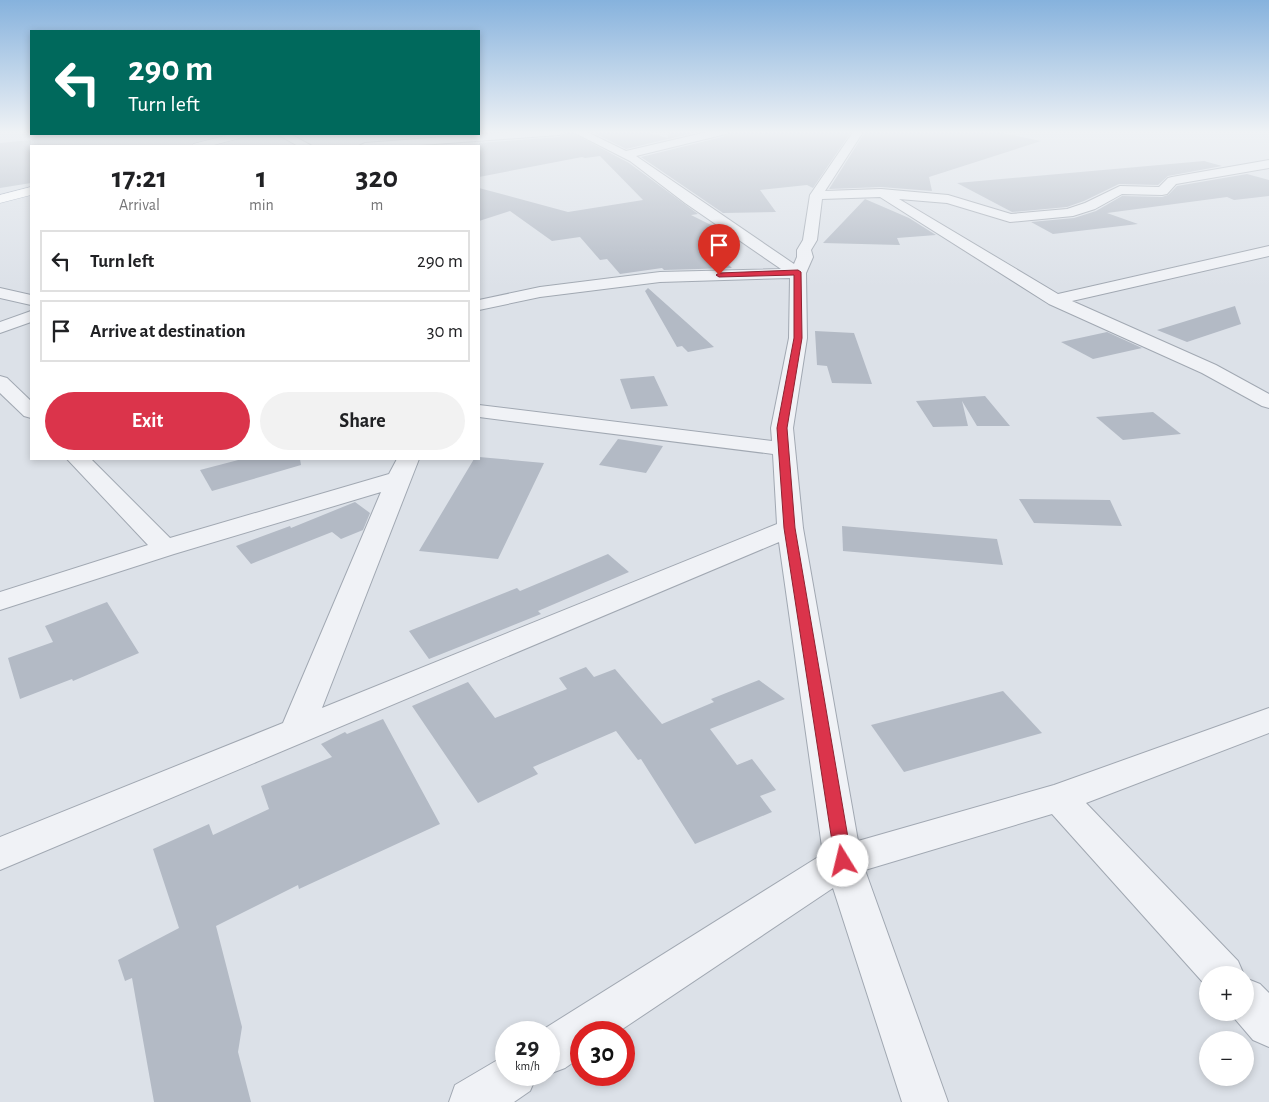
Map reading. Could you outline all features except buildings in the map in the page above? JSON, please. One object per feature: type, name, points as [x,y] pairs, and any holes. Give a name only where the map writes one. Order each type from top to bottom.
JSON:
[{"type":"main road","points":[[0,199],[30,191]]},
{"type":"street","points":[[667,183],[798,272]]},
{"type":"street","points":[[824,183],[816,195],[810,240],[804,250],[805,257],[798,272],[798,338],[782,428],[790,528],[843,861],[925,1102]]},
{"type":"street","points":[[816,195],[881,193],[948,199],[1010,218],[1025,218],[1068,213],[1090,206],[1120,190],[1162,191],[1170,183]]},
{"type":"street","points":[[881,193],[1055,300],[1209,369],[1269,402]]},
{"type":"street","points":[[1055,300],[1269,251]]},
{"type":"street","points":[[480,305],[540,292],[660,277],[798,272]]},
{"type":"street","points":[[0,293],[30,300]]},
{"type":"street","points":[[0,328],[30,316]]},
{"type":"street","points":[[0,382],[30,411]]},
{"type":"street","points":[[480,411],[784,449]]},
{"type":"street","points":[[79,460],[166,548]]},
{"type":"street","points":[[296,732],[403,469]]},
{"type":"street","points":[[0,601],[403,469]]},
{"type":"street","points":[[0,854],[790,528]]},
{"type":"street","points":[[560,1045],[843,861],[1059,798],[1269,720]]},
{"type":"street","points":[[1059,798],[1214,966]]},
{"type":"street","points":[[1254,1009],[1269,1025]]},
{"type":"street","points":[[472,1102],[497,1086]]},
{"type":"route","points":[[719,275],[798,272],[798,338],[782,428],[790,528],[843,861]]}]
